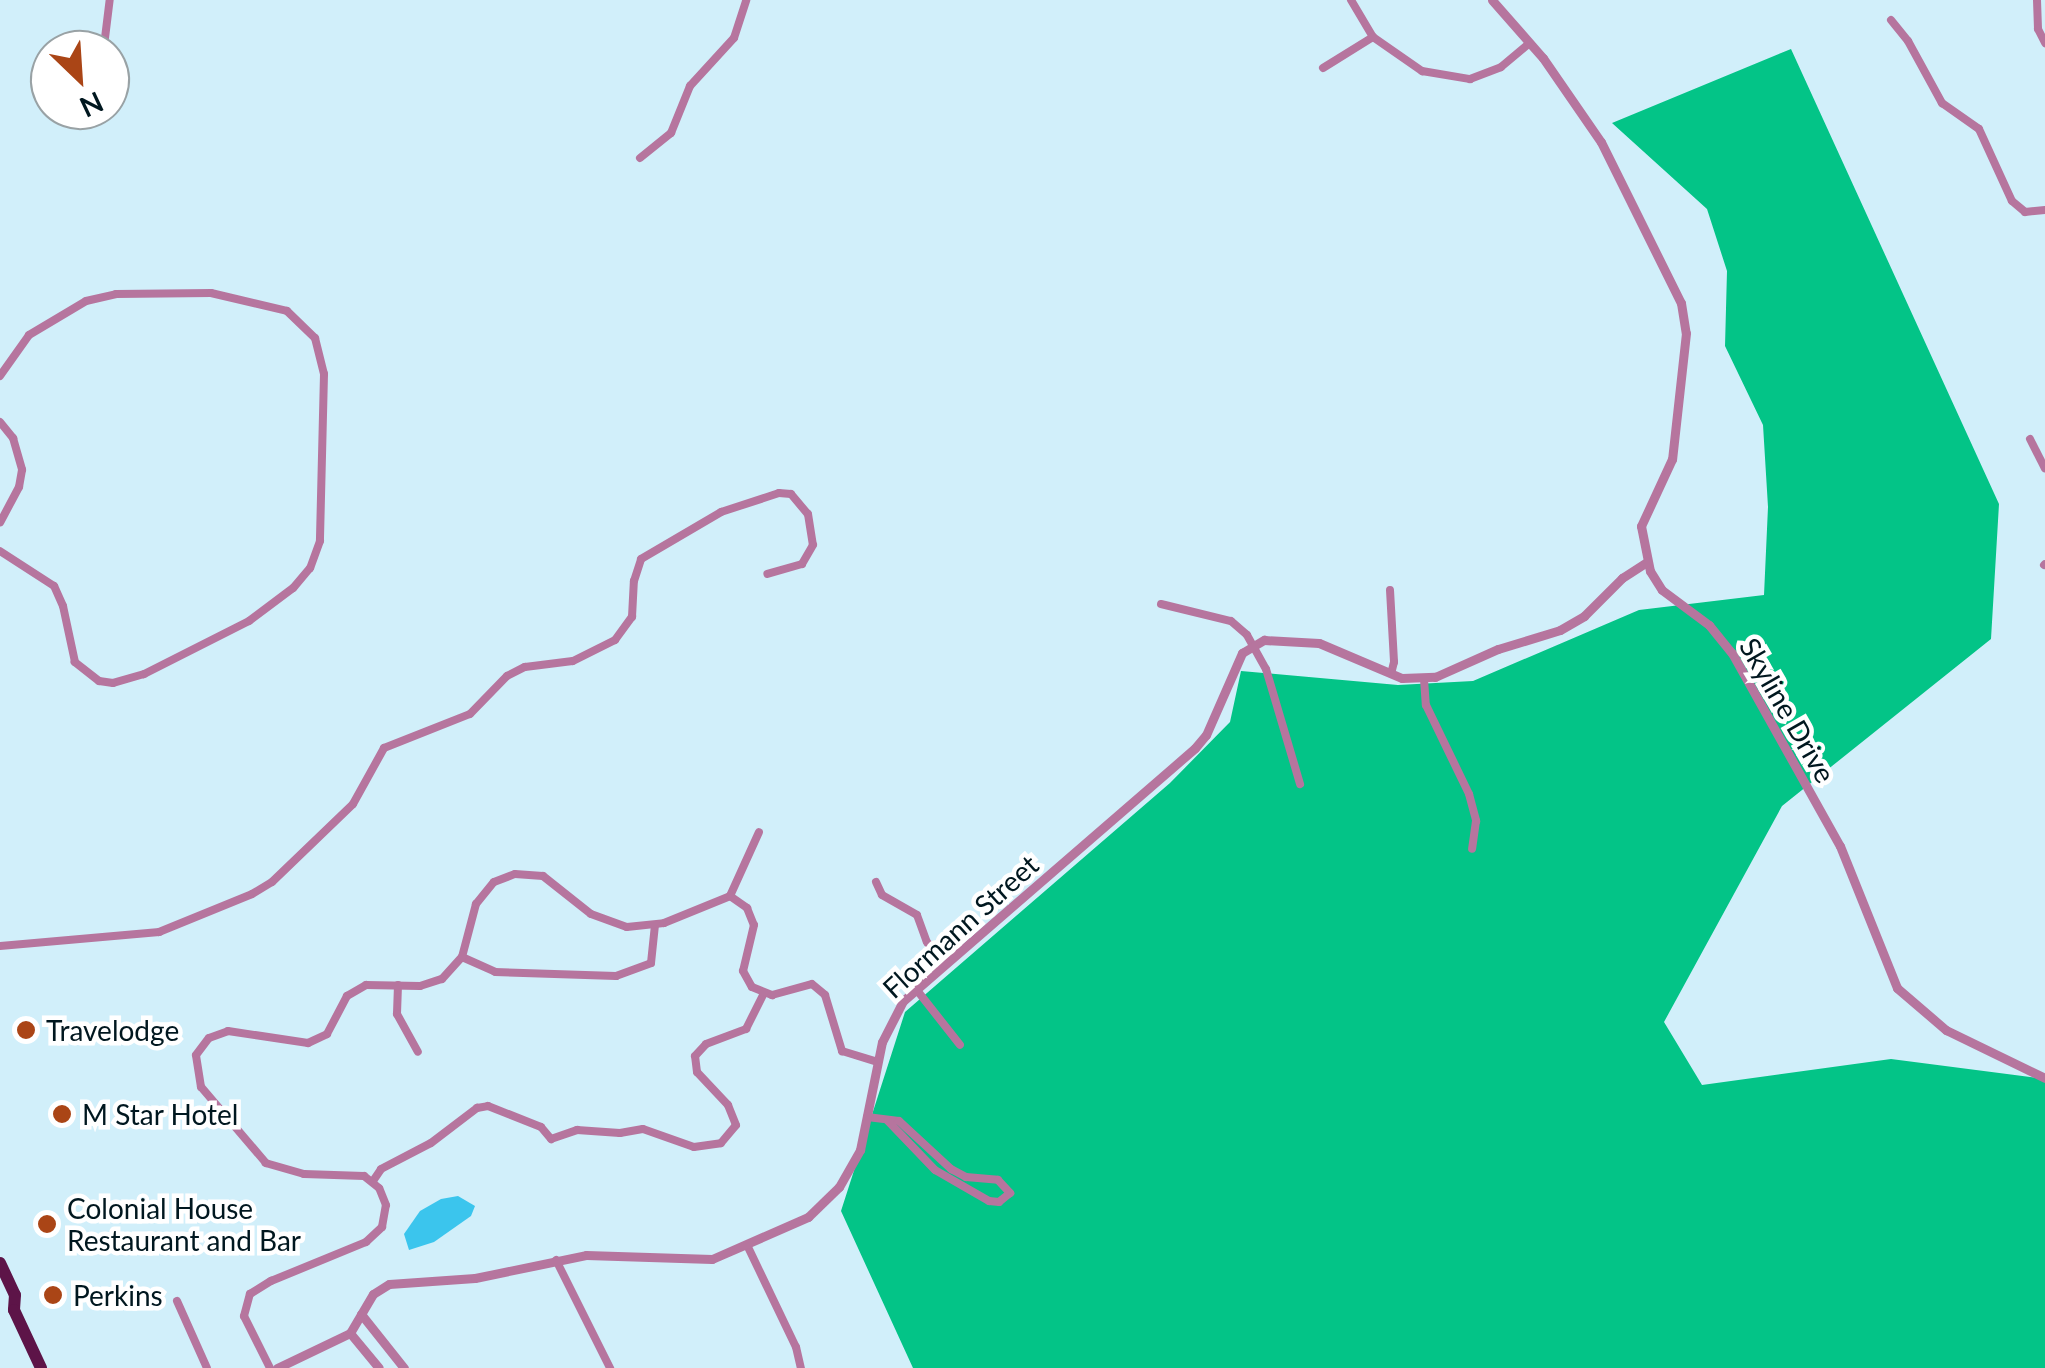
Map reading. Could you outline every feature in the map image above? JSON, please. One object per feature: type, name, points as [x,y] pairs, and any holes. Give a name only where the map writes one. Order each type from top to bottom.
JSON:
[{"type":"highway","points":[[0,1263],[14,1295],[14,1310]]},
{"type":"highway","points":[[0,1298],[14,1310],[41,1368]]},
{"type":"street","points":[[106,30],[110,0]]},
{"type":"street","points":[[640,158],[672,133],[690,86],[734,38],[746,0]]},
{"type":"street","points":[[1352,0],[1373,37],[1422,72],[1470,79],[1501,68],[1528,44]]},
{"type":"street","points":[[1253,645],[1275,639],[1329,644],[1391,674],[1424,679],[1498,649],[1560,630],[1584,616],[1646,562],[1641,526],[1672,458],[1686,333],[1681,303],[1602,142],[1552,70],[1492,0]]},
{"type":"street","points":[[2037,0],[2038,29],[2045,43]]},
{"type":"street","points":[[1891,20],[1908,41],[1942,103],[1979,129],[2012,201],[2024,212],[2045,210]]},
{"type":"street","points":[[1323,68],[1373,37]]},
{"type":"street","points":[[0,376],[29,335],[86,301],[116,294],[211,293],[288,312],[315,338],[324,374],[320,541],[310,568],[293,588],[248,621],[144,674],[113,683],[99,680],[76,662],[64,606],[54,586],[0,551]]},
{"type":"street","points":[[0,422],[12,438],[22,470],[19,487],[0,522]]},
{"type":"street","points":[[2030,439],[2045,468]]},
{"type":"street","points":[[0,946],[159,932],[252,894],[272,882],[352,804],[384,748],[470,714],[507,676],[524,666],[573,661],[614,640],[632,618],[634,581],[641,559],[721,512],[779,493],[791,494],[808,514],[813,545],[802,564],[768,574]]},
{"type":"street","name":"Skyline Drive","points":[[1646,562],[1662,590],[1709,625],[1732,653],[1845,856],[1897,988],[1946,1030],[2045,1078]]},
{"type":"street","points":[[1390,590],[1394,662],[1391,674]]},
{"type":"street","points":[[1161,604],[1231,621],[1253,645],[1266,669],[1300,784]]},
{"type":"street","name":"Flormann Street","points":[[350,1332],[376,1290],[390,1284],[475,1278],[556,1260],[608,1255],[693,1261],[748,1246],[808,1217],[828,1200],[860,1150],[877,1062],[891,1019],[916,989],[1195,748],[1212,722],[1236,660],[1253,645]]},
{"type":"street","points":[[1424,679],[1426,704],[1476,821],[1472,849]]},
{"type":"street","points":[[379,1368],[350,1332],[273,1368],[244,1316],[246,1300],[271,1280],[376,1236],[386,1212],[373,1181],[352,1174],[291,1172],[266,1162],[200,1087],[196,1055],[209,1038],[228,1031],[296,1043],[318,1040],[334,1026],[354,990],[378,982],[420,986],[442,979],[462,957],[483,892],[516,874],[543,876],[602,921],[627,928],[655,926],[730,896],[759,832]]},
{"type":"street","points":[[876,882],[882,896],[917,916],[927,942],[944,965]]},
{"type":"street","points":[[730,896],[747,908],[754,925],[744,962],[745,979],[764,994]]},
{"type":"street","points":[[462,957],[495,972],[616,976],[651,963],[657,942],[655,926]]},
{"type":"street","points":[[764,994],[812,984],[825,995],[842,1051],[877,1062]]},
{"type":"street","points":[[398,985],[397,1014],[418,1052]]},
{"type":"street","points":[[916,989],[960,1046]]},
{"type":"street","points":[[373,1181],[477,1108],[488,1106],[541,1127],[551,1139],[576,1130],[620,1133],[643,1129],[694,1147],[722,1143],[736,1124],[728,1105],[697,1072],[695,1056],[706,1044],[737,1036],[746,1029],[764,994]]},
{"type":"street","points":[[868,1117],[887,1120],[907,1126],[951,1169],[966,1177],[998,1180],[1010,1193],[998,1202],[989,1200],[935,1170],[887,1120]]},
{"type":"street","points":[[748,1246],[796,1347],[801,1368]]},
{"type":"street","points":[[556,1260],[609,1368]]},
{"type":"street","points":[[177,1301],[208,1368]]},
{"type":"street","points":[[0,1316],[14,1310]]},
{"type":"street","points":[[360,1314],[404,1368]]},
{"type":"green space","points":[[1791,49],[1999,504],[1991,639],[1782,806],[1664,1022],[1702,1085],[1891,1059],[2045,1079],[2045,1368],[913,1368],[841,1211],[905,1012],[1170,783],[1230,722],[1241,671],[1398,685],[1473,681],[1639,610],[1764,595],[1768,507],[1763,425],[1725,346],[1727,271],[1707,209],[1612,123]]},
{"type":"water","points":[[458,1196],[475,1206],[471,1216],[434,1242],[409,1250],[404,1234],[420,1211],[441,1199]]},
{"type":"place","name":"Travelodge","points":[[26,1030]]},
{"type":"place","name":"M Star Hotel","points":[[62,1114]]},
{"type":"place","name":"Colonial House Restaurant and Bar","points":[[47,1224]]},
{"type":"place","name":"Perkins","points":[[53,1295]]}]
